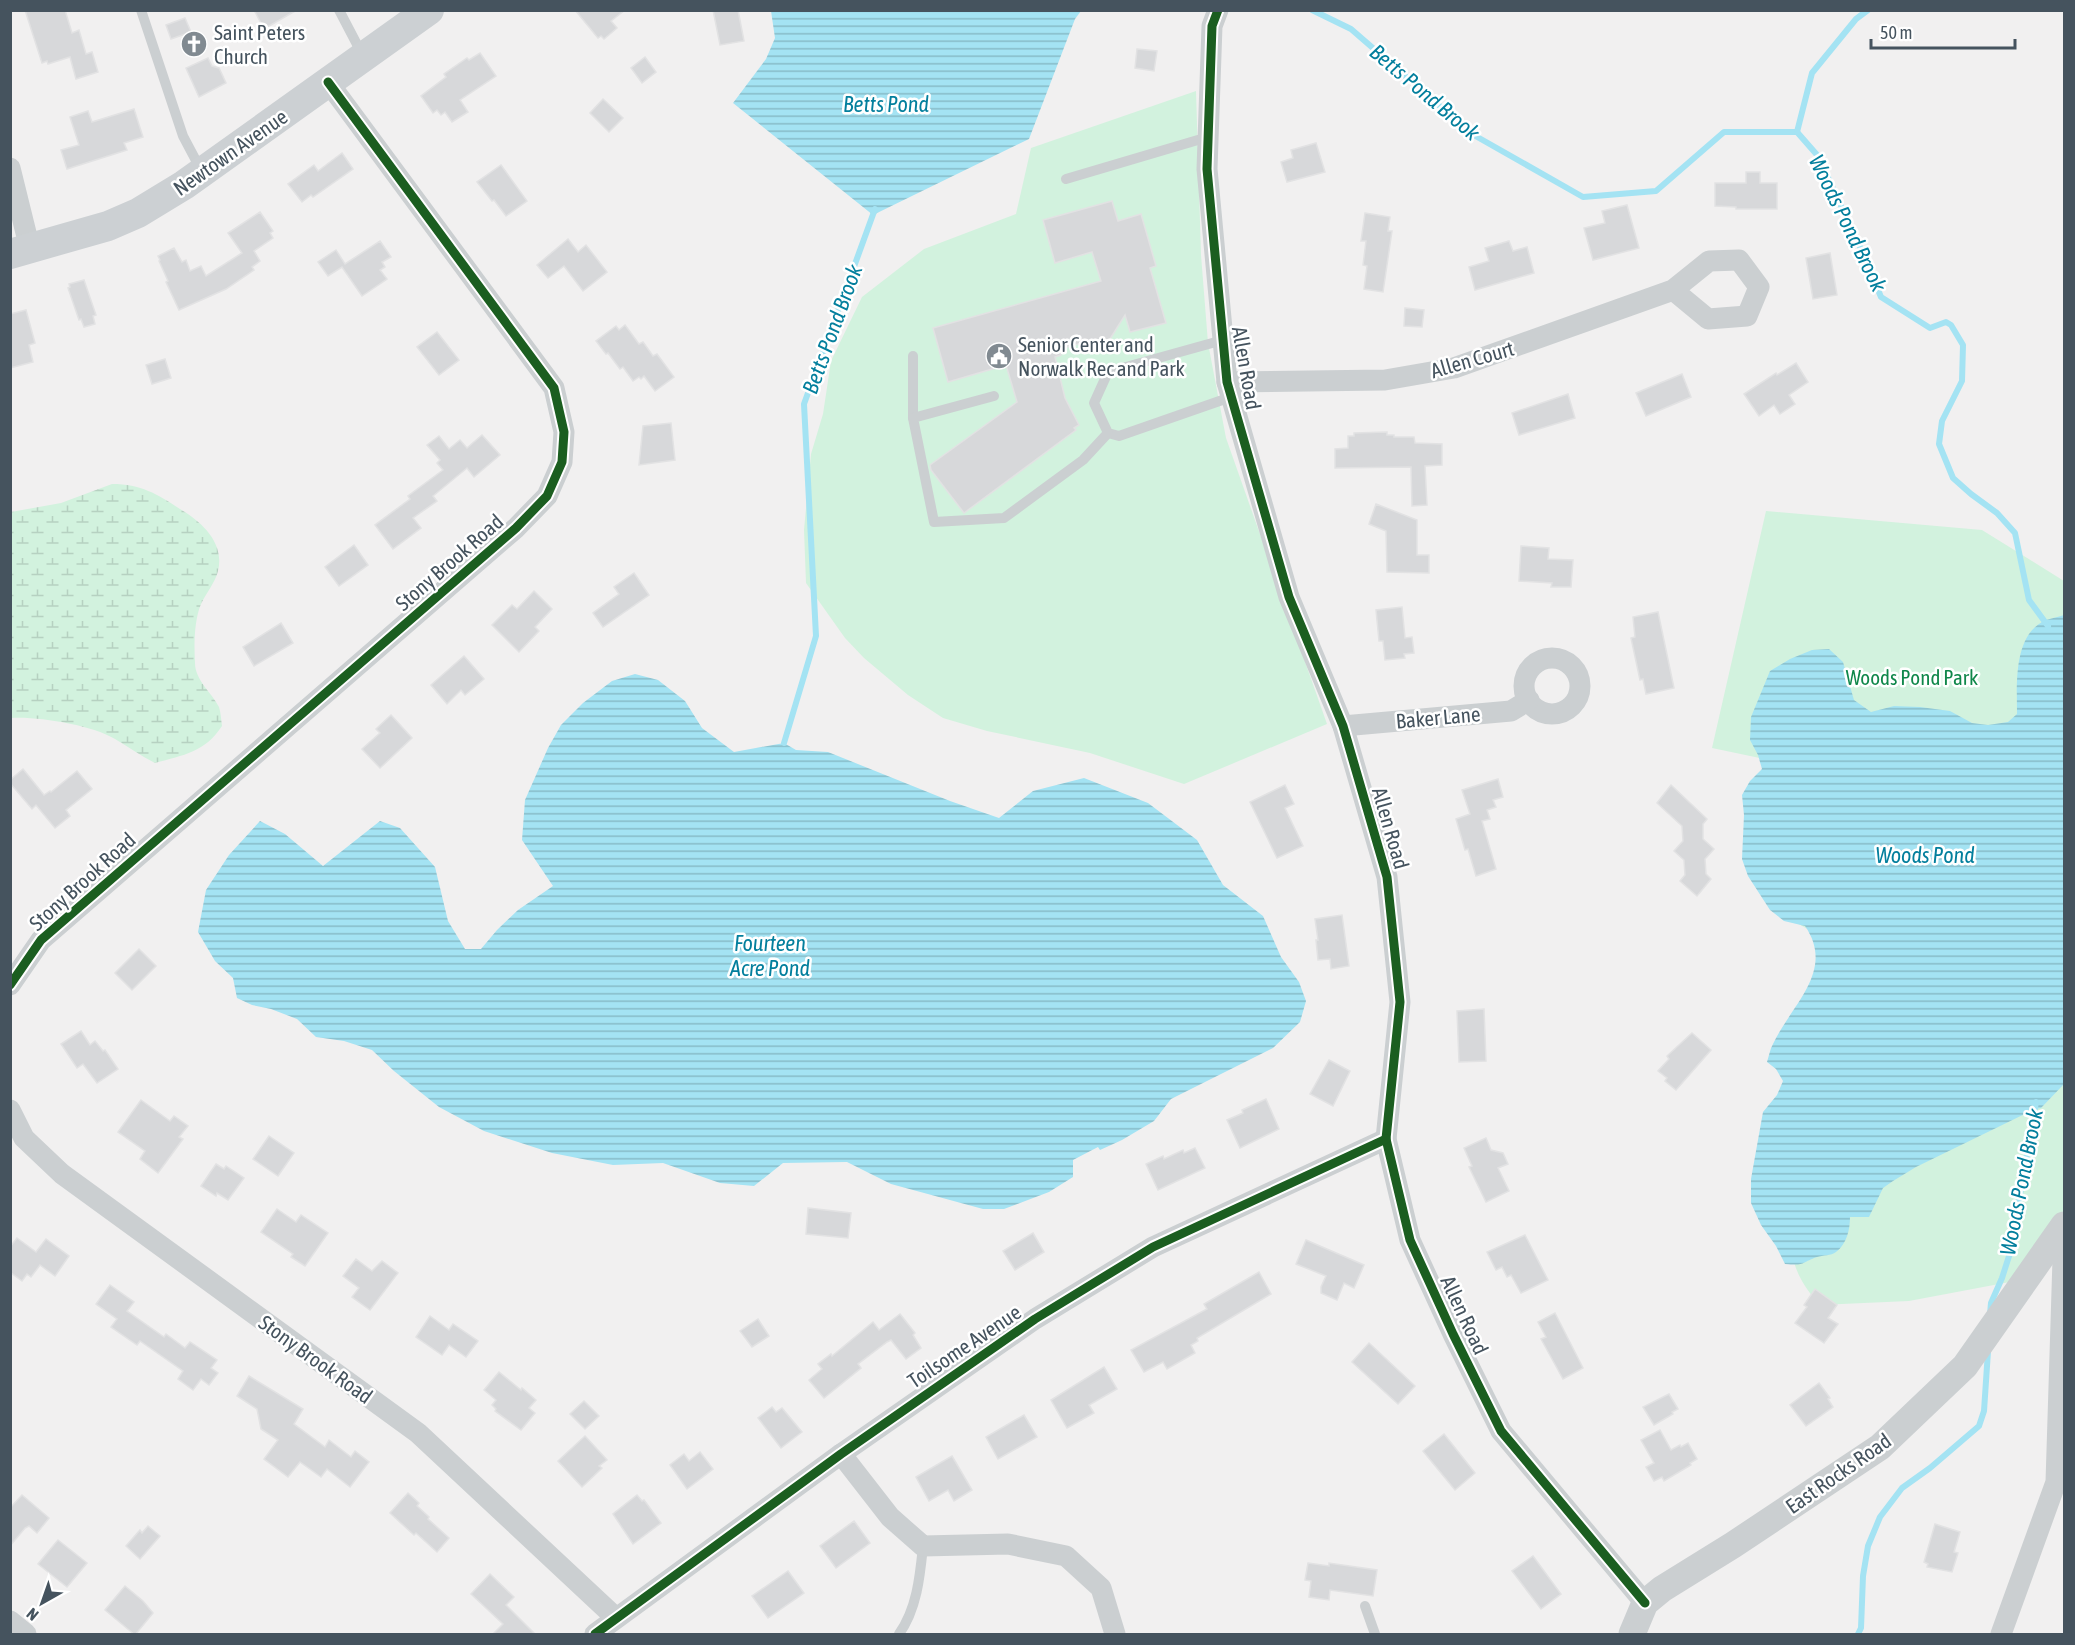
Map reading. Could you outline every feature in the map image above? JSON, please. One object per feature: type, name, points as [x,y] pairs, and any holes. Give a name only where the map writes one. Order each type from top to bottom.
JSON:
[{"type":"main road","name":"Newtown Avenue","points":[[20,251],[108,226],[138,213],[202,173],[429,10]]},
{"type":"street","name":"Allen Road","points":[[1218,10],[1212,26],[1207,169],[1229,390],[1289,597],[1344,726],[1388,877],[1400,1002],[1386,1139],[1410,1240],[1501,1431],[1645,1603]]},
{"type":"street","name":"Stony Brook Road","points":[[10,985],[41,940],[516,528],[547,496],[562,462],[564,432],[554,388],[328,82]]},
{"type":"street","points":[[10,168],[20,251]]},
{"type":"street","name":"Allen Court","points":[[1229,390],[1385,380],[1454,368],[1672,290]]},
{"type":"street","name":"Baker Lane","points":[[1344,726],[1511,711],[1529,700]]},
{"type":"street","name":"Stony Brook Road","points":[[10,1110],[24,1138],[62,1173],[418,1433],[616,1618]]},
{"type":"street","name":"Toilsome Avenue","points":[[595,1635],[841,1454],[1035,1319],[1154,1247],[1386,1139]]},
{"type":"street","points":[[2001,1635],[2060,1483],[2064,1226]]},
{"type":"street","name":"East Rocks Road","points":[[1645,1603],[1662,1589],[1733,1545],[1880,1447],[1965,1366],[2064,1226]]},
{"type":"street","points":[[841,1454],[847,1465],[890,1516],[923,1546],[1008,1544],[1066,1556],[1101,1588],[1115,1635]]},
{"type":"street","points":[[1632,1635],[1645,1603]]},
{"type":"street","points":[[10,1621],[26,1635]]},
{"type":"lane","points":[[141,10],[183,136],[202,173]]},
{"type":"lane","points":[[339,10],[363,57]]},
{"type":"lane","points":[[1066,179],[1208,137]]},
{"type":"lane","points":[[1223,340],[1108,372],[1094,403],[1108,433],[1119,436],[1229,390]]},
{"type":"lane","points":[[913,356],[913,418],[934,522],[1004,518],[1083,460],[1108,433]]},
{"type":"lane","points":[[913,418],[994,396]]},
{"type":"lane","points":[[899,1635],[909,1620],[920,1575],[923,1546]]},
{"type":"lane","points":[[1365,1606],[1375,1635]]},
{"type":"green space","points":[[1196,91],[1201,255],[1208,343],[1226,438],[1327,724],[1184,784],[1090,753],[987,731],[943,718],[908,695],[864,658],[845,638],[806,583],[804,530],[811,454],[823,414],[831,361],[862,297],[924,249],[1016,214],[1031,148]]},
{"type":"green space","points":[[112,484],[132,486],[156,494],[188,514],[210,534],[218,551],[217,575],[201,604],[197,618],[195,656],[198,675],[219,707],[222,726],[201,747],[184,755],[155,763],[115,739],[93,730],[49,720],[11,718],[11,512],[61,503]]},
{"type":"green space","name":"Woods Pond","points":[[1766,511],[1982,530],[2064,581],[2064,1223],[2031,1278],[1909,1301],[1819,1305],[1801,1280],[1795,1265],[1788,1236],[1821,1018],[1820,951],[1811,931],[1777,912],[1784,763],[1712,748]]},
{"type":"water","name":"Betts Pond","points":[[771,10],[1081,11],[1075,19],[1029,139],[873,215],[733,103],[766,59],[775,38]]},
{"type":"water","name":"Woods Pond","points":[[2064,615],[2064,1084],[2041,1108],[1916,1167],[1883,1188],[1869,1217],[1850,1217],[1847,1236],[1843,1245],[1836,1252],[1800,1264],[1785,1264],[1761,1225],[1751,1203],[1751,1179],[1763,1112],[1777,1095],[1783,1081],[1776,1069],[1767,1062],[1772,1046],[1807,987],[1816,958],[1813,942],[1805,926],[1784,921],[1770,910],[1748,876],[1742,859],[1744,815],[1742,795],[1750,781],[1762,769],[1750,740],[1751,717],[1770,671],[1812,650],[1829,649],[1843,662],[1854,700],[1871,712],[1894,706],[1920,707],[1950,711],[1972,723],[1988,725],[2008,722],[2017,714],[2017,675],[2022,648],[2028,636],[2035,627],[2046,620]]},
{"type":"water","name":"Fourteen Acre Pond","points":[[635,674],[658,680],[685,701],[702,728],[734,752],[784,743],[796,750],[828,752],[999,818],[1033,791],[1084,778],[1148,803],[1197,840],[1223,885],[1263,916],[1281,957],[1299,982],[1306,1001],[1300,1022],[1273,1048],[1171,1099],[1154,1121],[1122,1140],[1100,1150],[1098,1147],[1073,1160],[1073,1177],[1049,1192],[1004,1209],[983,1209],[891,1184],[847,1162],[783,1163],[754,1186],[720,1183],[663,1163],[613,1165],[552,1153],[484,1131],[439,1107],[372,1050],[344,1041],[316,1037],[297,1019],[237,998],[233,978],[215,961],[198,932],[206,890],[229,855],[260,821],[285,834],[323,866],[380,821],[400,828],[435,867],[448,921],[465,949],[481,949],[518,910],[553,886],[522,840],[525,800],[548,748],[561,725],[583,703],[612,681]]},
{"type":"building","points":[[25,10],[65,10],[72,33],[79,30],[86,54],[92,52],[98,72],[76,79],[70,57],[48,64],[47,61],[42,63]]},
{"type":"building","points":[[254,10],[297,10],[264,29]]},
{"type":"building","points":[[575,10],[625,10],[611,21],[617,28],[604,39],[601,36],[598,38]]},
{"type":"building","points":[[713,10],[738,10],[744,41],[720,45]]},
{"type":"building","points":[[185,18],[191,32],[171,39],[166,25]]},
{"type":"building","points":[[1137,49],[1157,51],[1154,71],[1135,68]]},
{"type":"building","points":[[480,53],[496,76],[460,100],[468,112],[452,122],[445,112],[441,115],[437,110],[433,113],[421,96],[446,77],[444,74],[467,58],[469,60]]},
{"type":"building","points":[[645,57],[656,72],[642,83],[631,68]]},
{"type":"building","points":[[208,58],[212,66],[219,68],[226,83],[199,97],[186,68]]},
{"type":"building","points":[[603,99],[623,118],[609,132],[590,113]]},
{"type":"building","points":[[134,109],[143,137],[124,143],[127,150],[67,169],[61,150],[79,145],[70,117],[88,111],[92,122]]},
{"type":"building","points":[[1316,143],[1325,172],[1287,182],[1281,162],[1293,158],[1291,150]]},
{"type":"building","points":[[342,153],[353,169],[302,202],[288,184],[314,165],[318,171]]},
{"type":"building","points":[[501,165],[527,201],[506,216],[477,182]]},
{"type":"building","points":[[1746,172],[1760,172],[1760,183],[1777,183],[1777,209],[1736,209],[1736,207],[1715,206],[1715,183],[1746,183]]},
{"type":"building","name":"Senior Center and Norwalk Rec and Park","points":[[1112,201],[1118,221],[1141,214],[1156,266],[1150,268],[1166,323],[1130,332],[1125,315],[1110,339],[1097,343],[1093,340],[1060,349],[1061,355],[1055,357],[1065,398],[1079,425],[1074,428],[1076,430],[964,513],[931,470],[930,465],[1017,402],[1006,365],[948,382],[933,328],[1101,281],[1092,252],[1055,263],[1043,220]]},
{"type":"building","points":[[1627,205],[1639,248],[1593,260],[1584,228],[1605,223],[1602,211]]},
{"type":"building","points":[[260,212],[273,231],[270,233],[273,238],[254,251],[260,261],[252,267],[254,270],[226,289],[179,310],[166,282],[168,281],[158,256],[174,248],[182,262],[186,260],[190,271],[201,266],[206,276],[242,253],[228,233]]},
{"type":"building","points":[[1365,213],[1390,217],[1388,231],[1392,231],[1383,292],[1364,289],[1367,266],[1363,265],[1366,241],[1361,241]]},
{"type":"building","points":[[568,239],[578,252],[586,245],[607,272],[583,291],[564,266],[548,278],[537,265]]},
{"type":"building","points":[[380,241],[391,257],[382,262],[385,267],[380,270],[387,279],[362,296],[342,267],[328,276],[318,262],[336,250],[345,264]]},
{"type":"building","points":[[1509,241],[1513,251],[1527,247],[1534,273],[1475,290],[1469,267],[1489,261],[1485,248]]},
{"type":"building","points":[[1830,253],[1837,295],[1813,299],[1806,258]]},
{"type":"building","points":[[84,280],[96,315],[93,316],[95,324],[84,327],[81,319],[79,320],[68,288],[69,284]]},
{"type":"building","points":[[1405,308],[1424,310],[1422,327],[1404,326]]},
{"type":"building","points":[[26,310],[35,343],[29,345],[33,362],[10,368],[10,314]]},
{"type":"building","points":[[625,325],[639,344],[643,342],[653,356],[657,354],[674,377],[655,391],[644,376],[633,381],[623,367],[620,369],[596,341],[616,326],[619,330]]},
{"type":"building","points":[[437,332],[459,360],[439,375],[417,347]]},
{"type":"building","points":[[165,359],[171,378],[152,384],[146,365]]},
{"type":"building","points":[[1796,363],[1808,382],[1789,395],[1795,404],[1780,414],[1774,405],[1759,416],[1744,394]]},
{"type":"building","points":[[1682,374],[1691,397],[1646,416],[1636,393]]},
{"type":"building","points":[[1568,394],[1575,418],[1519,435],[1512,413]]},
{"type":"building","points":[[671,423],[675,460],[639,465],[643,426]]},
{"type":"building","points":[[1387,432],[1387,435],[1394,435],[1394,437],[1414,437],[1415,443],[1442,444],[1442,465],[1425,466],[1427,505],[1412,506],[1411,467],[1335,468],[1335,449],[1348,448],[1348,436],[1354,436],[1354,433]]},
{"type":"building","points":[[482,435],[500,455],[474,477],[467,468],[433,496],[437,501],[413,518],[421,528],[393,549],[375,525],[443,470],[437,463],[440,460],[427,445],[439,436],[449,449],[460,440],[467,448]]},
{"type":"building","points":[[1376,504],[1417,520],[1417,555],[1429,555],[1429,573],[1387,572],[1386,531],[1369,524]]},
{"type":"building","points":[[354,545],[368,565],[339,586],[325,567]]},
{"type":"building","points":[[1521,546],[1549,548],[1548,559],[1573,560],[1571,587],[1551,587],[1552,583],[1519,581]]},
{"type":"building","points":[[634,573],[649,595],[603,627],[593,613],[619,594],[614,587]]},
{"type":"building","points":[[534,591],[552,609],[535,627],[539,631],[519,652],[492,625],[512,605],[517,609]]},
{"type":"building","points":[[1402,607],[1405,638],[1412,637],[1414,653],[1404,654],[1405,658],[1385,660],[1383,641],[1379,641],[1376,610]]},
{"type":"building","points":[[1658,612],[1674,688],[1646,694],[1643,679],[1640,680],[1631,638],[1635,637],[1633,617]]},
{"type":"building","points":[[281,623],[293,643],[254,666],[243,647]]},
{"type":"building","points":[[464,656],[484,679],[465,695],[461,690],[447,704],[431,685]]},
{"type":"building","points":[[391,715],[412,738],[380,768],[362,749],[380,733],[376,729]]},
{"type":"building","points":[[23,769],[44,795],[77,771],[92,789],[66,810],[70,816],[55,828],[36,805],[32,809],[10,783],[10,780]]},
{"type":"building","points":[[1498,779],[1503,797],[1493,800],[1496,807],[1487,810],[1490,819],[1482,821],[1496,869],[1476,876],[1456,819],[1470,814],[1462,790]]},
{"type":"building","points":[[1285,785],[1294,804],[1285,808],[1303,846],[1277,858],[1250,802]]},
{"type":"building","points":[[1671,785],[1707,819],[1703,824],[1703,839],[1714,849],[1705,859],[1706,874],[1711,879],[1697,896],[1680,881],[1685,875],[1684,860],[1674,851],[1683,841],[1682,826],[1657,803]]},
{"type":"building","points":[[1342,915],[1349,966],[1331,969],[1330,959],[1318,960],[1315,919]]},
{"type":"building","points":[[139,949],[156,966],[132,990],[115,973]]},
{"type":"building","points":[[1484,1009],[1486,1061],[1459,1062],[1457,1011]]},
{"type":"building","points":[[81,1031],[90,1045],[95,1041],[103,1051],[105,1050],[118,1069],[97,1083],[83,1064],[77,1068],[61,1044]]},
{"type":"building","points":[[1692,1033],[1711,1050],[1676,1090],[1658,1071],[1669,1059],[1667,1056]]},
{"type":"building","points":[[1329,1060],[1350,1071],[1333,1106],[1310,1094]]},
{"type":"building","points":[[1266,1099],[1279,1129],[1240,1148],[1227,1120]]},
{"type":"building","points":[[141,1100],[170,1121],[174,1116],[188,1126],[179,1137],[183,1139],[158,1173],[140,1159],[145,1151],[118,1132]]},
{"type":"building","points":[[269,1136],[294,1153],[278,1176],[253,1159]]},
{"type":"building","points":[[1486,1138],[1491,1150],[1503,1153],[1508,1164],[1498,1168],[1509,1191],[1486,1202],[1469,1167],[1472,1166],[1464,1148]]},
{"type":"building","points":[[1195,1148],[1205,1168],[1158,1190],[1146,1164],[1163,1156],[1164,1159],[1183,1150],[1184,1153]]},
{"type":"building","points":[[216,1164],[224,1169],[226,1166],[244,1178],[228,1200],[217,1193],[216,1196],[201,1186]]},
{"type":"building","points":[[808,1208],[851,1213],[848,1238],[806,1234]]},
{"type":"building","points":[[277,1209],[296,1222],[301,1215],[328,1233],[305,1266],[291,1257],[293,1254],[261,1232]]},
{"type":"building","points":[[1033,1233],[1044,1252],[1015,1270],[1003,1251]]},
{"type":"building","points":[[1525,1235],[1548,1280],[1521,1293],[1511,1275],[1507,1277],[1502,1267],[1496,1270],[1487,1252]]},
{"type":"building","points":[[17,1238],[36,1252],[46,1239],[69,1256],[55,1276],[40,1265],[31,1277],[27,1274],[22,1281],[10,1272],[10,1247]]},
{"type":"building","points":[[1306,1240],[1364,1265],[1354,1288],[1344,1283],[1337,1300],[1321,1293],[1326,1276],[1296,1264]]},
{"type":"building","points":[[356,1259],[372,1271],[382,1261],[398,1273],[370,1310],[352,1297],[359,1288],[343,1276]]},
{"type":"building","points":[[1259,1272],[1271,1294],[1197,1338],[1198,1341],[1191,1345],[1195,1353],[1167,1369],[1163,1362],[1144,1372],[1131,1350],[1207,1309],[1204,1304]]},
{"type":"building","points":[[110,1285],[134,1302],[127,1311],[164,1337],[166,1334],[185,1348],[190,1342],[217,1360],[211,1368],[218,1373],[209,1385],[201,1379],[193,1390],[178,1379],[183,1371],[140,1341],[137,1345],[111,1327],[117,1319],[96,1304]]},
{"type":"building","points":[[1815,1289],[1837,1305],[1828,1318],[1838,1324],[1824,1343],[1795,1323],[1807,1307],[1804,1305]]},
{"type":"building","points":[[1555,1313],[1583,1368],[1563,1379],[1541,1339],[1546,1337],[1538,1322]]},
{"type":"building","points":[[900,1314],[915,1333],[913,1335],[921,1348],[906,1359],[891,1340],[887,1342],[858,1364],[861,1368],[824,1398],[809,1380],[822,1369],[818,1364],[831,1354],[832,1356],[873,1322],[879,1330]]},
{"type":"building","points":[[430,1316],[449,1330],[453,1324],[478,1341],[466,1357],[449,1345],[442,1355],[416,1337]]},
{"type":"building","points":[[758,1319],[769,1336],[752,1347],[740,1331]]},
{"type":"building","points":[[1369,1343],[1415,1386],[1398,1404],[1352,1362]]},
{"type":"building","points":[[1104,1367],[1117,1389],[1089,1405],[1094,1413],[1067,1428],[1051,1400]]},
{"type":"building","points":[[499,1372],[536,1400],[529,1408],[535,1413],[521,1430],[495,1411],[492,1405],[496,1400],[484,1390]]},
{"type":"building","points":[[249,1376],[303,1409],[294,1424],[325,1447],[329,1440],[351,1457],[355,1451],[369,1462],[350,1487],[327,1469],[321,1477],[300,1462],[288,1477],[264,1459],[278,1440],[261,1429],[257,1409],[237,1396]]},
{"type":"building","points":[[1819,1383],[1830,1398],[1828,1399],[1833,1407],[1806,1426],[1790,1405]]},
{"type":"building","points":[[1669,1394],[1678,1409],[1654,1425],[1643,1407]]},
{"type":"building","points":[[584,1401],[599,1416],[585,1429],[570,1414]]},
{"type":"building","points":[[772,1407],[776,1412],[782,1408],[802,1432],[781,1448],[758,1418]]},
{"type":"building","points":[[1024,1415],[1037,1437],[998,1459],[986,1437]]},
{"type":"building","points":[[1660,1430],[1671,1450],[1688,1443],[1697,1459],[1664,1481],[1662,1477],[1654,1481],[1646,1467],[1654,1463],[1641,1440]]},
{"type":"building","points":[[1444,1434],[1475,1473],[1455,1490],[1423,1451]]},
{"type":"building","points":[[585,1436],[607,1460],[582,1487],[558,1461]]},
{"type":"building","points":[[700,1452],[713,1469],[687,1489],[670,1465],[684,1454],[689,1461]]},
{"type":"building","points":[[952,1456],[972,1490],[954,1501],[948,1490],[929,1501],[916,1477]]},
{"type":"building","points":[[408,1493],[419,1503],[417,1506],[429,1517],[428,1519],[449,1538],[437,1552],[390,1513]]},
{"type":"building","points":[[22,1495],[49,1518],[37,1533],[29,1526],[25,1528],[10,1546],[10,1508]]},
{"type":"building","points":[[637,1495],[642,1501],[644,1500],[661,1523],[633,1544],[613,1514]]},
{"type":"building","points":[[854,1521],[870,1543],[836,1568],[820,1546]]},
{"type":"building","points":[[1935,1524],[1960,1532],[1954,1552],[1958,1553],[1952,1572],[1927,1567],[1928,1564],[1924,1562]]},
{"type":"building","points":[[148,1526],[160,1536],[140,1559],[126,1546],[140,1530],[142,1533]]},
{"type":"building","points":[[58,1540],[87,1563],[67,1587],[38,1564]]},
{"type":"building","points":[[1533,1556],[1561,1594],[1541,1609],[1512,1571]]},
{"type":"building","points":[[1308,1563],[1329,1566],[1329,1563],[1377,1570],[1373,1596],[1330,1590],[1329,1600],[1309,1597],[1311,1581],[1305,1580]]},
{"type":"building","points":[[788,1571],[804,1593],[768,1618],[752,1596]]},
{"type":"building","points":[[490,1574],[514,1597],[506,1605],[536,1635],[492,1635],[503,1624],[471,1594]]},
{"type":"building","points":[[125,1586],[153,1613],[135,1635],[105,1610]]},
{"type":"waterway","name":"Betts Pond Brook","points":[[1312,10],[1351,29],[1472,134],[1583,197],[1656,191],[1724,132],[1797,132]]},
{"type":"waterway","name":"Betts Pond Brook","points":[[1797,132],[1812,73],[1856,19],[1868,10]]},
{"type":"waterway","name":"Woods Pond Brook","points":[[1797,132],[1818,156],[1881,297],[1930,328],[1946,322],[1951,325],[1963,345],[1962,381],[1942,421],[1939,444],[1953,478],[1997,513],[2015,533],[2029,600],[2048,626]]},
{"type":"waterway","name":"Betts Pond Brook","points":[[784,743],[816,636],[804,404],[875,209]]},
{"type":"waterway","name":"Woods Pond Brook","points":[[1990,1314],[1991,1303],[2010,1253],[2036,1102]]},
{"type":"waterway","name":"Woods Pond Brook","points":[[1858,1634],[1861,1628],[1863,1576],[1868,1546],[1880,1517],[1902,1488],[1930,1468],[1979,1426],[1984,1411],[1988,1351]]},
{"type":"cycle path","points":[[1218,10],[1212,26],[1207,169],[1227,382],[1289,597],[1343,726],[1387,877],[1400,1002],[1386,1139],[1410,1240],[1501,1431],[1645,1603]]},
{"type":"cycle path","points":[[10,985],[41,940],[516,528],[547,496],[562,462],[564,432],[554,388],[328,82]]},
{"type":"cycle path","points":[[595,1634],[841,1454],[1035,1319],[1153,1247],[1386,1139]]},
{"type":"place","name":"Saint Peters Church","points":[[194,44]]},
{"type":"place","name":"Senior Center and Norwalk Rec and Park","points":[[999,356]]},
{"type":"park label","name":"Woods Pond Park","points":[[1912,677]]}]
